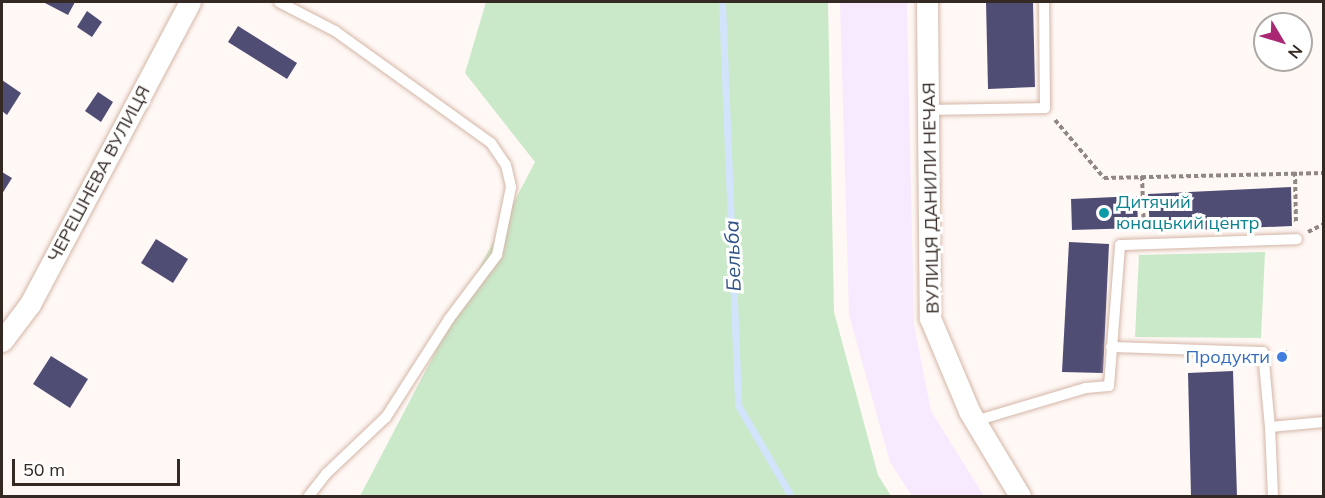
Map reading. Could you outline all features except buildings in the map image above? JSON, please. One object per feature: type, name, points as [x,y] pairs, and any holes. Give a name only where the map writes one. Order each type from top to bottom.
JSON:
[{"type":"street","name":"ЧЕРЕШНЕВА ВУЛИЦЯ","points":[[2,341],[30,304],[190,2]]},
{"type":"street","name":"ВУЛИЦЯ ДАНИЛИ НЕЧАЯ","points":[[927,2],[930,110],[930,318],[975,421],[1020,496]]},
{"type":"lane","points":[[279,2],[335,31],[491,143],[506,165],[511,187],[496,255],[449,319],[386,417],[326,474],[309,496]]},
{"type":"lane","points":[[930,110],[1045,108],[1044,2]]},
{"type":"lane","points":[[975,421],[1086,388],[1109,386],[1120,245],[1297,239]]},
{"type":"lane","points":[[1111,346],[1263,352],[1273,496]]},
{"type":"lane","points":[[1270,427],[1323,422]]},
{"type":"path","points":[[1045,108],[1104,178],[1323,173]]},
{"type":"path","points":[[1295,172],[1297,239],[1323,224]]},
{"type":"path","points":[[1142,176],[1145,244]]},
{"type":"shaded area","points":[[840,2],[907,2],[914,324],[931,411],[984,496],[912,496],[890,462],[849,315]]},
{"type":"green space","points":[[486,2],[828,2],[834,312],[878,475],[891,496],[360,496],[535,162],[465,73]]},
{"type":"green space","points":[[1265,252],[1261,338],[1135,337],[1139,255]]},
{"type":"waterway","name":"Бельба","points":[[722,2],[738,405],[791,496]]},
{"type":"place","name":"Дитячий юнацький центр","points":[[1104,213]]},
{"type":"place","name":"Продукти","points":[[1282,357]]}]
